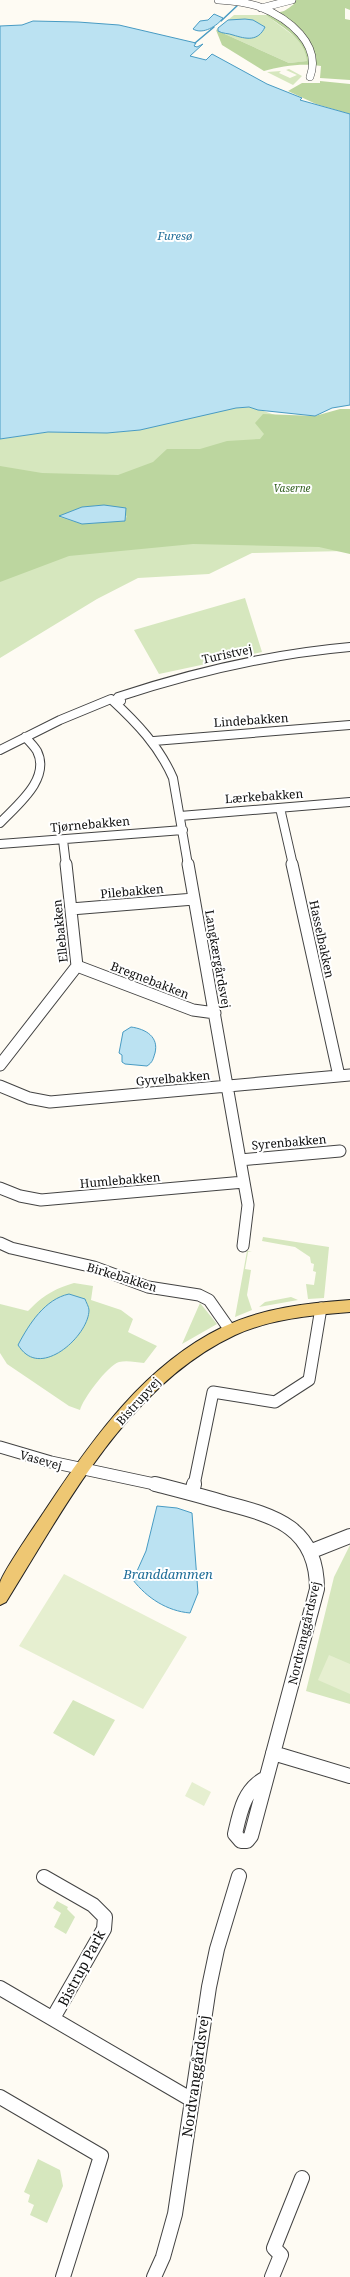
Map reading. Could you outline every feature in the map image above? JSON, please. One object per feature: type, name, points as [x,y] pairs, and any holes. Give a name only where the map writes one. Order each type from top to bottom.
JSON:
[{"type":"main road","name":"Bistrupvej","points":[[0,1597],[82,1470],[136,1400],[162,1375],[190,1352],[230,1330],[282,1314],[321,1308],[350,1306]]},
{"type":"street","points":[[218,0],[238,2],[261,8],[276,16],[308,42],[312,53],[310,77]]},
{"type":"street","points":[[261,8],[292,0]]},
{"type":"street","name":"Turistvej","points":[[0,750],[60,720],[116,700],[118,697],[195,673],[256,660],[350,647]]},
{"type":"street","name":"Langkærgårdsvej","points":[[116,700],[154,741],[174,778],[248,1206],[243,1246]]},
{"type":"street","name":"Lindebakken","points":[[154,741],[167,738],[350,725]]},
{"type":"street","points":[[0,823],[35,784],[40,775],[41,764],[37,752],[25,737]]},
{"type":"street","name":"Lærkebakken","points":[[180,816],[350,802]]},
{"type":"street","name":"Hasselbakken","points":[[280,808],[339,1076]]},
{"type":"street","name":"Tjørnebakken","points":[[0,844],[183,830]]},
{"type":"street","name":"Ellebakken","points":[[0,1065],[77,966],[63,840]]},
{"type":"street","name":"Pilebakken","points":[[71,909],[194,899]]},
{"type":"street","name":"Bregnebakken","points":[[77,966],[193,1010],[215,1013]]},
{"type":"street","name":"Gyvelbakken","points":[[0,1086],[29,1098],[50,1102],[350,1075]]},
{"type":"street","name":"Syrenbakken","points":[[240,1160],[340,1151]]},
{"type":"street","name":"Humlebakken","points":[[0,1188],[20,1196],[41,1200],[244,1182]]},
{"type":"street","name":"Birkebakken","points":[[0,1243],[11,1248],[94,1267],[148,1286],[199,1296],[210,1300],[230,1330]]},
{"type":"street","points":[[192,1493],[213,1392],[275,1402],[284,1398],[309,1380],[321,1308]]},
{"type":"street","name":"Vasevej","points":[[0,1447],[44,1462],[82,1470]]},
{"type":"street","name":"Nordvanggårdsvej","points":[[82,1470],[137,1480],[253,1510],[284,1522],[303,1539],[312,1551],[318,1571],[317,1588],[274,1753],[266,1778]]},
{"type":"street","points":[[312,1551],[350,1536]]},
{"type":"street","points":[[274,1753],[350,1776]]},
{"type":"street","name":"Nordvanggårdsvej","points":[[154,2277],[163,2257],[175,2214],[209,1987],[217,1949],[239,1876]]},
{"type":"street","name":"Bistrup Park","points":[[44,1877],[93,1905],[105,1917],[104,1929],[53,2018]]},
{"type":"street","name":"Bistrup Park","points":[[0,1988],[192,2100]]},
{"type":"street","points":[[0,2096],[101,2156],[63,2277]]},
{"type":"street","points":[[272,2277],[281,2256],[274,2248],[302,2178]]},
{"type":"green space","points":[[289,0],[350,0],[350,10],[345,8],[345,19],[350,20],[350,80],[320,78],[321,66],[314,65],[292,66],[264,71],[222,45],[216,30],[289,63],[307,61],[302,46],[298,40],[286,29],[266,15],[271,11],[281,12],[294,4]]},
{"type":"green space","points":[[234,15],[266,15],[298,39],[306,51],[308,61],[289,63],[216,30]]},
{"type":"green space","points":[[289,69],[302,76],[293,85],[267,72],[281,71],[279,73],[290,78],[297,75],[286,70]]},
{"type":"green space","points":[[320,81],[350,84],[350,114],[316,104],[288,91],[302,83],[320,83]]},
{"type":"green space","points":[[252,407],[278,416],[346,551],[252,553],[209,574],[138,578],[97,599],[0,658],[0,439],[48,432],[107,433],[140,430],[231,408]]},
{"type":"green space","name":"Vaserne","points":[[340,409],[350,409],[350,554],[319,547],[193,544],[69,556],[0,582],[0,466],[42,473],[118,475],[153,462],[167,449],[200,449],[227,441],[260,439],[264,434],[255,423],[263,414],[315,416]],"holes":[[[104,505],[127,516],[125,521],[82,524],[59,517],[82,507]]]},
{"type":"green space","points":[[245,598],[262,652],[159,674],[134,630]]},
{"type":"green space","points":[[263,1237],[329,1247],[324,1298],[308,1299],[306,1284],[314,1285],[316,1272],[313,1271],[314,1264],[311,1263],[310,1257],[295,1247],[262,1241]]},
{"type":"green space","points":[[247,1251],[252,1252],[248,1252],[245,1269],[251,1270],[247,1295],[252,1310],[235,1317]]},
{"type":"green space","points":[[74,1283],[93,1286],[91,1300],[121,1310],[133,1319],[128,1332],[157,1346],[144,1363],[125,1361],[114,1365],[96,1383],[80,1410],[69,1406],[7,1364],[0,1353],[0,1304],[28,1311],[49,1294]]},
{"type":"green space","points":[[291,1297],[298,1300],[259,1307],[265,1302]]},
{"type":"green space","points":[[200,1303],[217,1324],[182,1344]]},
{"type":"green space","points":[[350,1545],[350,1704],[306,1691],[334,1577]]},
{"type":"green space","points":[[64,1574],[187,1637],[143,1709],[19,1646]]},
{"type":"green space","points":[[329,1655],[350,1664],[350,1694],[318,1680]]},
{"type":"green space","points":[[73,1700],[115,1720],[94,1756],[53,1733]]},
{"type":"green space","points":[[192,1782],[211,1792],[204,1806],[185,1796]]},
{"type":"green space","points":[[57,1901],[68,1907],[67,1909],[75,1917],[66,1934],[54,1927],[61,1913],[53,1908]]},
{"type":"green space","points":[[38,2159],[60,2170],[63,2186],[47,2223],[30,2215],[34,2205],[28,2202],[30,2195],[24,2192]]},
{"type":"water","points":[[214,14],[223,18],[214,27],[201,31],[193,29],[200,21],[208,20]]},
{"type":"water","points":[[228,20],[253,20],[265,27],[259,35],[251,38],[242,38],[218,31],[218,28]]},
{"type":"water","name":"Furesø","points":[[33,21],[119,25],[196,43],[194,46],[197,47],[203,44],[190,56],[206,60],[212,54],[267,84],[302,98],[300,100],[350,114],[350,405],[332,408],[315,416],[258,410],[249,407],[236,408],[140,430],[107,433],[48,432],[0,439],[0,26],[22,25]]},
{"type":"water","points":[[104,505],[126,508],[125,521],[82,524],[59,516],[82,507]]},
{"type":"water","points":[[131,1027],[146,1032],[155,1042],[156,1047],[153,1059],[147,1066],[125,1064],[122,1062],[122,1055],[119,1053],[123,1032]]},
{"type":"water","points":[[69,1294],[85,1299],[89,1310],[87,1319],[75,1339],[56,1354],[46,1358],[35,1358],[26,1354],[18,1345],[27,1329],[45,1307],[52,1301]]},
{"type":"water","name":"Branddammen","points":[[157,1506],[177,1508],[192,1513],[198,1593],[190,1613],[173,1610],[151,1598],[133,1580],[146,1551]]},
{"type":"waterway","points":[[221,21],[239,4]]},
{"type":"waterway","points":[[195,43],[214,27]]}]
